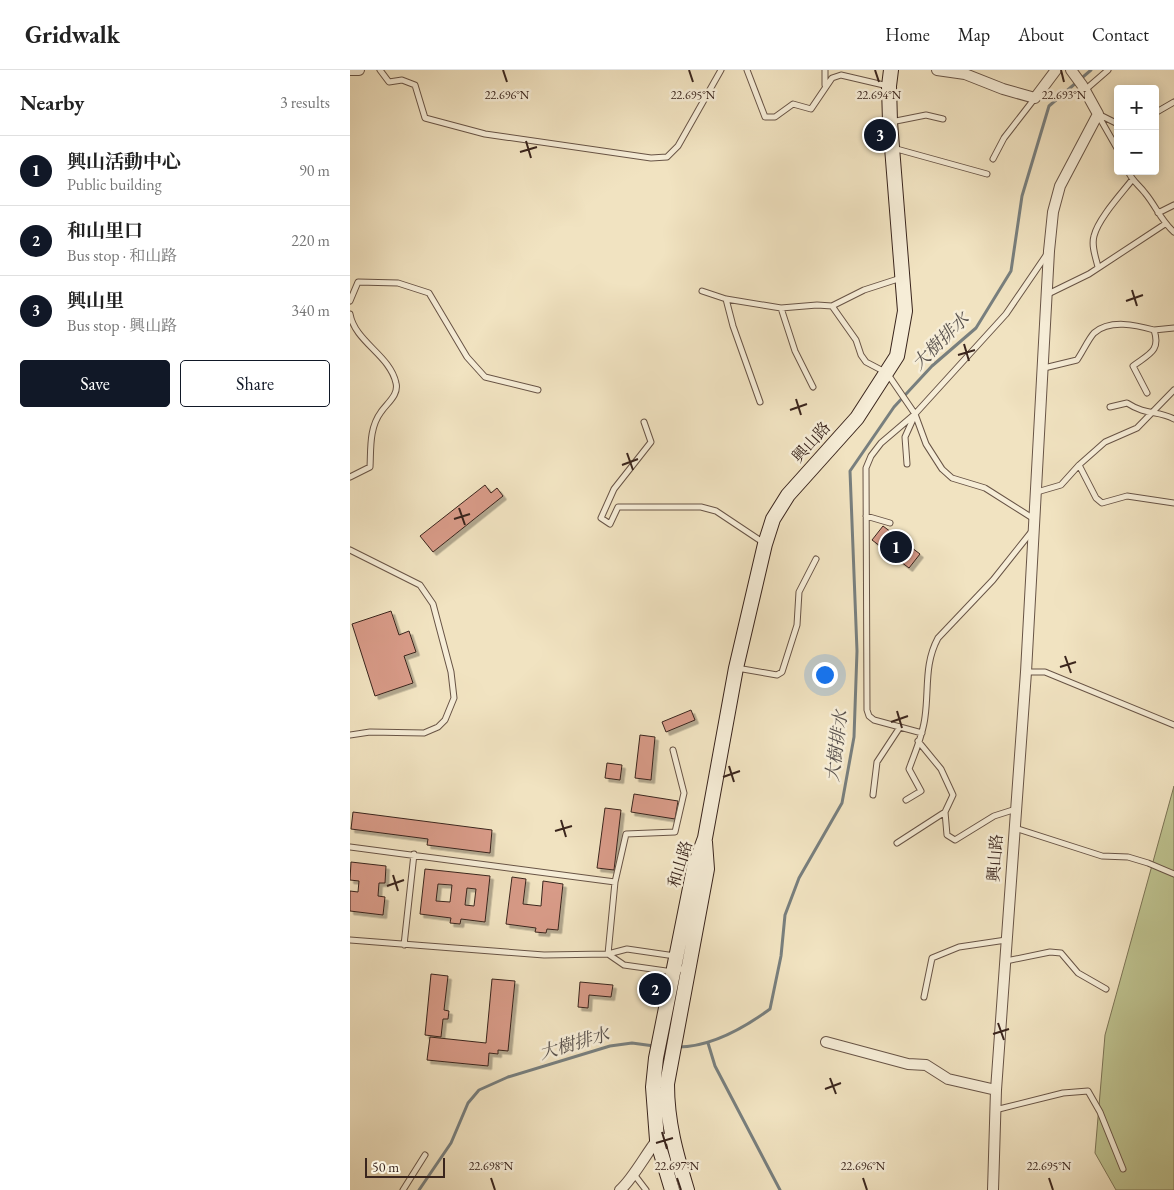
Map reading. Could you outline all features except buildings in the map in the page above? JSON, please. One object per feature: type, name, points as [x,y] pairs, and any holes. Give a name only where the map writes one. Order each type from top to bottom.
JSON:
[{"type":"main road","name":"興山路","points":[[705,838],[736,668],[765,544],[773,518],[788,495],[856,418],[897,356],[905,312],[890,122],[889,86],[892,70]]},
{"type":"main road","name":"和山路","points":[[668,1031],[676,956],[694,868],[705,838]]},
{"type":"main road","name":"和山路","points":[[668,1031],[689,966],[707,869],[705,838]]},
{"type":"main road","points":[[668,1031],[656,1058],[653,1087],[672,1190]]},
{"type":"main road","points":[[668,1031],[670,1063],[664,1139],[687,1190]]},
{"type":"street","points":[[350,70],[359,70]]},
{"type":"street","points":[[937,70],[966,72],[1002,89],[1035,98],[1056,70]]},
{"type":"street","points":[[1071,70],[1084,88],[1098,114]]},
{"type":"street","name":"興山路","points":[[992,1190],[994,1110],[1026,672],[1049,251],[1054,212],[1060,186],[1098,114]]},
{"type":"street","points":[[826,1042],[908,1064],[926,1065],[948,1079],[996,1090]]},
{"type":"street","points":[[620,1190],[664,1139]]},
{"type":"lane","points":[[380,70],[389,82],[402,80],[415,84],[425,118],[484,134],[651,158],[667,157],[678,146],[721,70]]},
{"type":"lane","points":[[747,70],[765,117],[775,117],[793,104],[811,108],[825,85],[832,78],[841,76],[889,86]]},
{"type":"lane","points":[[825,70],[825,85]]},
{"type":"lane","points":[[1084,88],[1108,70]]},
{"type":"lane","points":[[993,159],[1004,138],[1035,98]]},
{"type":"lane","points":[[1159,111],[1174,102]]},
{"type":"lane","points":[[1098,114],[1114,122]]},
{"type":"lane","points":[[1098,114],[1114,143]]},
{"type":"lane","points":[[890,122],[926,115],[943,119]]},
{"type":"lane","points":[[892,148],[986,174]]},
{"type":"lane","points":[[1130,175],[1132,180],[1146,194],[1165,224],[1174,232]]},
{"type":"lane","points":[[1098,267],[1094,252],[1094,236],[1104,217],[1132,180]]},
{"type":"lane","points":[[1158,213],[1174,205]]},
{"type":"lane","points":[[1047,295],[1098,267],[1165,224]]},
{"type":"lane","points":[[922,733],[874,720],[869,716],[867,710],[866,468],[871,456],[881,443],[915,414],[1006,314],[1049,251]]},
{"type":"lane","points":[[702,291],[726,299],[782,308],[817,305],[832,306],[864,290],[903,278]]},
{"type":"lane","points":[[350,301],[358,282],[398,283],[429,292],[467,357],[485,377],[517,387],[538,390]]},
{"type":"lane","points":[[726,299],[733,326],[760,402]]},
{"type":"lane","points":[[832,306],[856,340],[861,355],[866,362],[887,373],[915,414],[926,444],[942,469],[952,478],[985,488],[1033,524],[993,580],[938,638],[928,662],[922,733],[909,769],[921,791],[906,800]]},
{"type":"lane","points":[[782,308],[795,351],[813,387]]},
{"type":"lane","points":[[350,314],[352,325],[379,355],[393,374],[397,385],[394,397],[380,412],[372,428],[370,468],[350,477]]},
{"type":"lane","points":[[1044,368],[1077,360],[1093,333],[1112,325],[1133,324],[1154,330],[1174,328]]},
{"type":"lane","points":[[1147,393],[1133,366],[1155,349],[1157,341],[1154,330]]},
{"type":"lane","points":[[1037,492],[1062,485],[1078,465],[1105,442],[1137,428],[1174,390]]},
{"type":"lane","points":[[1110,407],[1127,403],[1140,412],[1164,414],[1174,419]]},
{"type":"lane","points":[[907,464],[905,437],[915,414]]},
{"type":"lane","points":[[644,422],[652,442],[614,489],[601,518],[610,524],[618,507],[701,507],[716,511],[765,544]]},
{"type":"lane","points":[[1078,465],[1096,498],[1102,503],[1127,496],[1174,502]]},
{"type":"lane","points":[[866,516],[890,523]]},
{"type":"lane","points":[[350,550],[420,584],[433,604],[451,672],[454,698],[445,720],[424,733],[370,732],[350,735]]},
{"type":"lane","points":[[736,668],[777,675],[782,672],[797,625],[799,592],[816,559]]},
{"type":"lane","points":[[1026,672],[1045,672],[1174,725]]},
{"type":"lane","points":[[873,796],[877,762],[900,727]]},
{"type":"lane","points":[[918,741],[941,769],[953,795],[945,812],[947,835],[955,840],[994,816],[1017,809]]},
{"type":"lane","points":[[608,954],[615,882],[626,834],[675,832],[684,793],[673,750]]},
{"type":"lane","points":[[897,843],[945,812]]},
{"type":"lane","points":[[1015,828],[1102,856],[1128,858],[1148,863],[1174,874]]},
{"type":"lane","points":[[350,847],[615,882]]},
{"type":"lane","points":[[404,945],[414,854]]},
{"type":"lane","points":[[350,940],[544,956],[608,954],[627,949],[676,956],[689,966]]},
{"type":"lane","points":[[924,997],[932,958],[959,947],[1007,940]]},
{"type":"lane","points":[[1005,961],[1050,952],[1061,953],[1078,973],[1106,988]]},
{"type":"lane","points":[[608,954],[624,965],[673,972],[689,966]]},
{"type":"lane","points":[[994,1110],[1063,1093],[1088,1091],[1100,1112],[1123,1169]]},
{"type":"lane","points":[[403,1190],[425,1155]]},
{"type":"lane","points":[[633,1173],[646,1190]]},
{"type":"green space","points":[[1174,786],[1174,1190],[1116,1190],[1095,1153],[1105,1035]]},
{"type":"waterway","name":"大樹排水","points":[[678,1047],[703,1044],[715,1040],[749,1023],[770,1009],[781,956],[785,915],[799,878],[842,803],[854,737],[857,651],[850,471],[894,407],[932,366],[976,328],[1011,271],[1022,196],[1049,106],[1091,70]]},
{"type":"waterway","name":"大樹排水","points":[[419,1190],[451,1143],[468,1103],[479,1090],[508,1077],[610,1046],[632,1043],[654,1046]]},
{"type":"waterway","points":[[708,1043],[715,1066],[780,1190]]},
{"type":"place","name":"興山里","points":[[880,135]]},
{"type":"place","name":"興山活動中心","points":[[896,547]]},
{"type":"place","name":"和山里口","points":[[655,989]]}]
